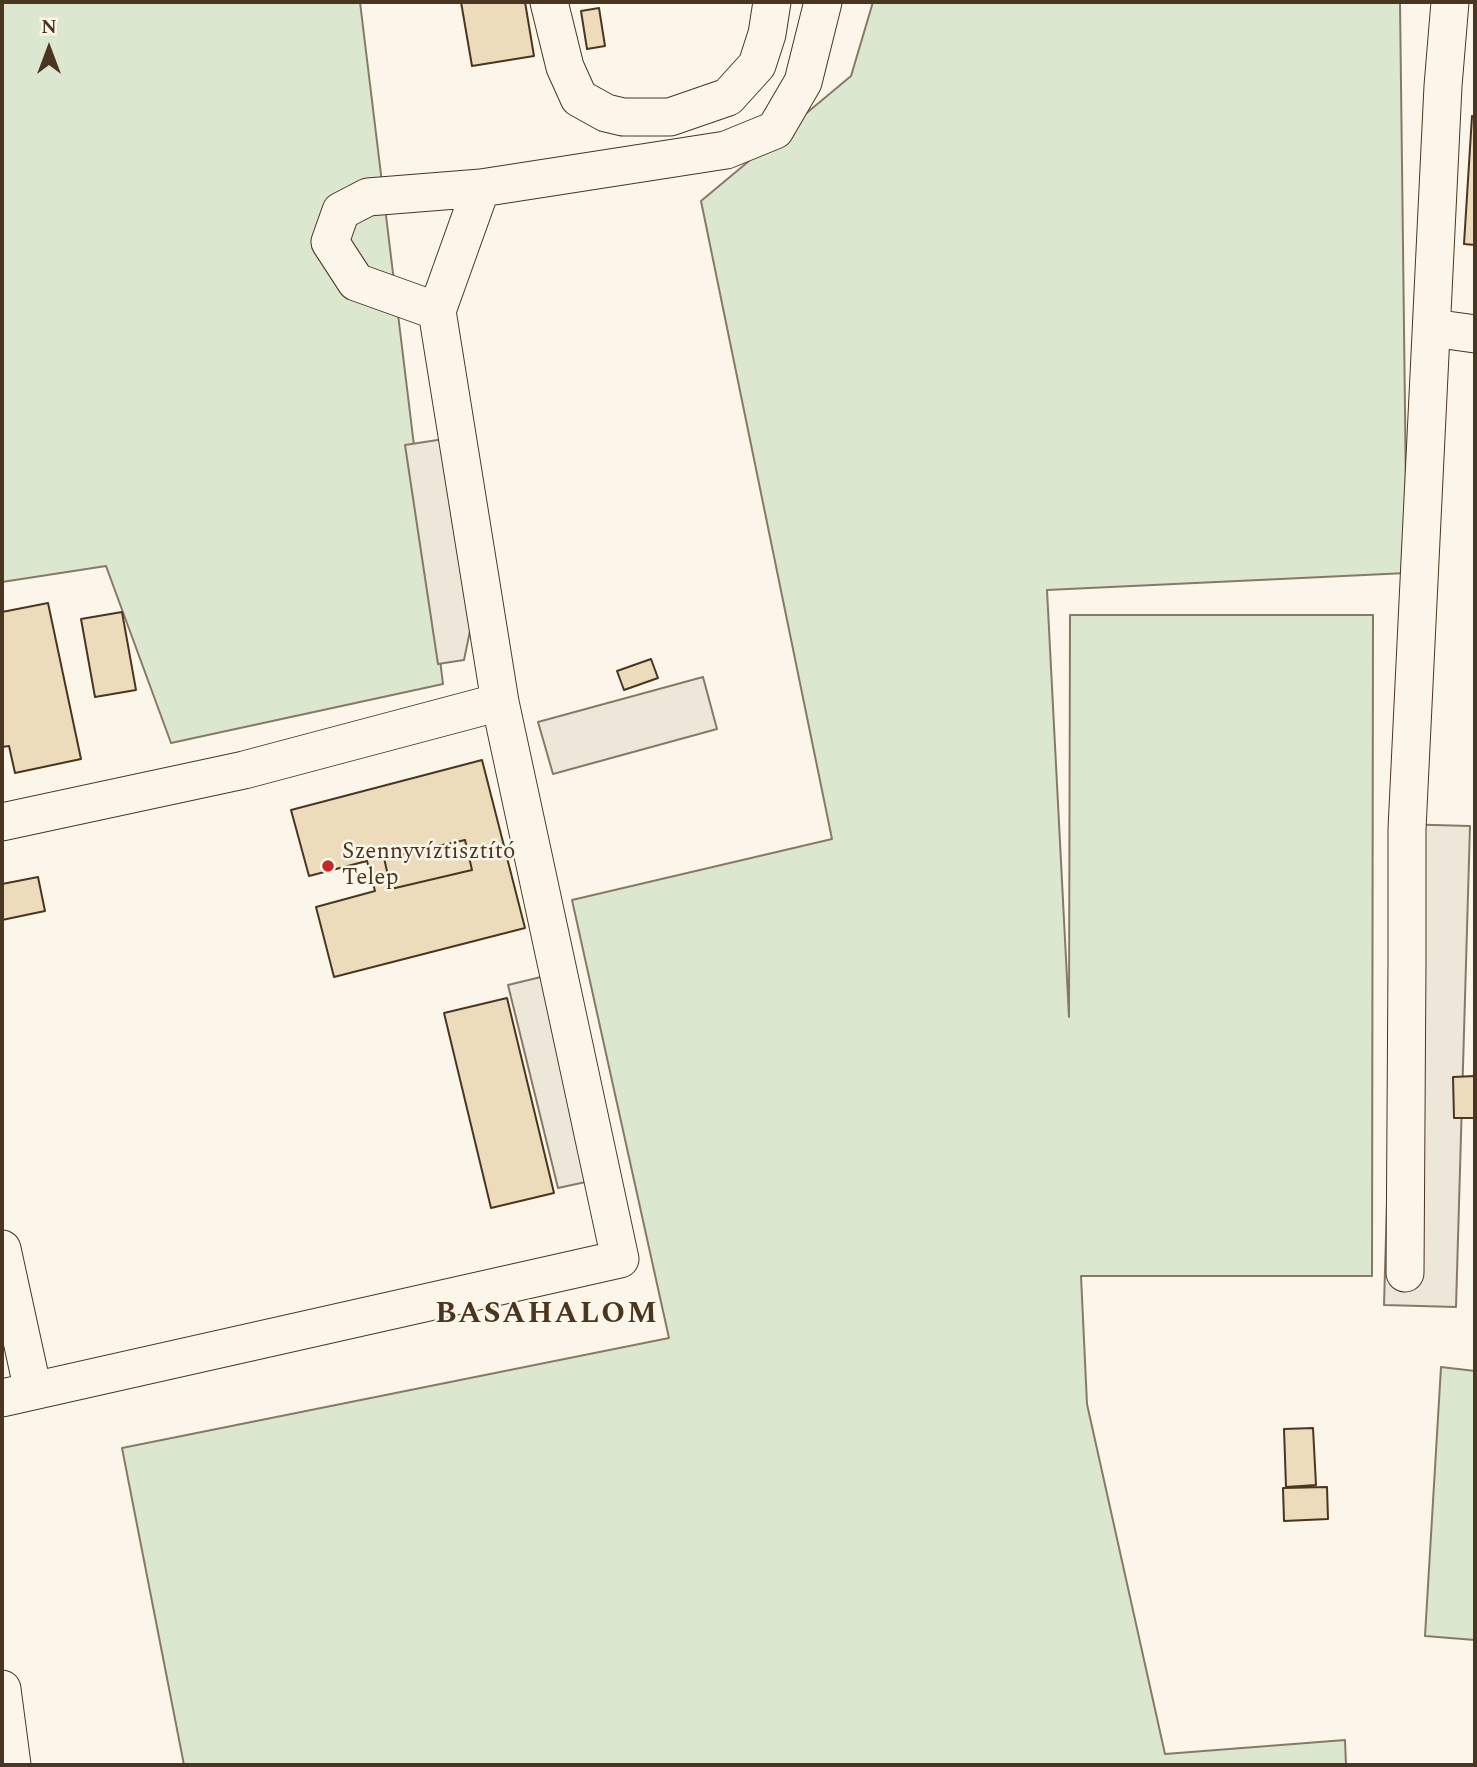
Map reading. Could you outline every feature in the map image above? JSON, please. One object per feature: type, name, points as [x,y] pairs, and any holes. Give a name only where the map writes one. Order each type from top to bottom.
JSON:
[{"type":"street","points":[[549,2],[565,67],[579,97],[607,113],[623,117],[670,117],[728,97],[757,65],[767,34],[772,2]]},
{"type":"street","points":[[437,311],[356,282],[330,242],[341,211],[368,197],[481,188],[726,150],[775,130],[803,82],[824,2]]},
{"type":"street","points":[[1405,1273],[1407,829],[1443,86],[1450,2]]},
{"type":"street","points":[[597,171],[607,113]]},
{"type":"street","points":[[2,1249],[18,1394],[620,1259],[500,702],[437,311],[481,188]]},
{"type":"street","points":[[1432,328],[1475,334]]},
{"type":"street","points":[[2,822],[244,770],[500,702]]},
{"type":"street","points":[[2,1689],[12,1765]]},
{"type":"green space","points":[[2,2],[360,2],[443,684],[171,743],[106,566],[2,582]]},
{"type":"green space","points":[[873,2],[1400,2],[1407,573],[1047,590],[1069,1017],[1070,615],[1373,615],[1372,1276],[1081,1276],[1087,1404],[1165,1754],[1345,1740],[1346,1765],[184,1765],[122,1448],[669,1338],[572,900],[832,839],[701,201],[851,76]]},
{"type":"green space","points":[[1441,1367],[1475,1371],[1475,1640],[1425,1636]]},
{"type":"shaded area","points":[[444,439],[471,626],[464,660],[438,664],[405,445]]},
{"type":"shaded area","points":[[703,677],[717,729],[553,774],[538,722]]},
{"type":"shaded area","points":[[1398,824],[1470,826],[1456,1307],[1384,1305]]},
{"type":"shaded area","points":[[545,976],[595,1180],[558,1188],[508,985]]},
{"type":"building","points":[[461,2],[525,2],[534,56],[472,66]]},
{"type":"building","points":[[599,8],[605,46],[587,49],[581,11]]},
{"type":"building","points":[[1472,116],[1475,117],[1475,245],[1464,244]]},
{"type":"building","points":[[48,603],[81,759],[15,773],[9,746],[2,747],[2,612]]},
{"type":"building","points":[[122,612],[136,690],[95,697],[81,619]]},
{"type":"building","points":[[651,659],[658,678],[624,690],[617,671]]},
{"type":"building","name":"Szennyvíztisztító Telep","points":[[482,760],[525,928],[334,977],[316,907],[375,891],[367,861],[309,876],[291,810]],"holes":[[[465,840],[472,870],[391,889],[384,858]]]},
{"type":"building","points":[[465,840],[472,870],[391,889],[384,858]]},
{"type":"building","points":[[38,877],[45,911],[2,920],[2,884]]},
{"type":"building","points":[[507,998],[554,1193],[491,1208],[444,1013]]},
{"type":"building","points":[[1475,1076],[1475,1118],[1454,1118],[1453,1077]]},
{"type":"building","points":[[1313,1428],[1316,1485],[1286,1487],[1284,1429]]},
{"type":"building","points":[[1327,1487],[1328,1519],[1284,1521],[1283,1488]]},
{"type":"place","name":"Szennyvíztisztító Telep","points":[[328,866]]},
{"type":"district","name":"BASAHALOM","points":[[547,1316]]}]
